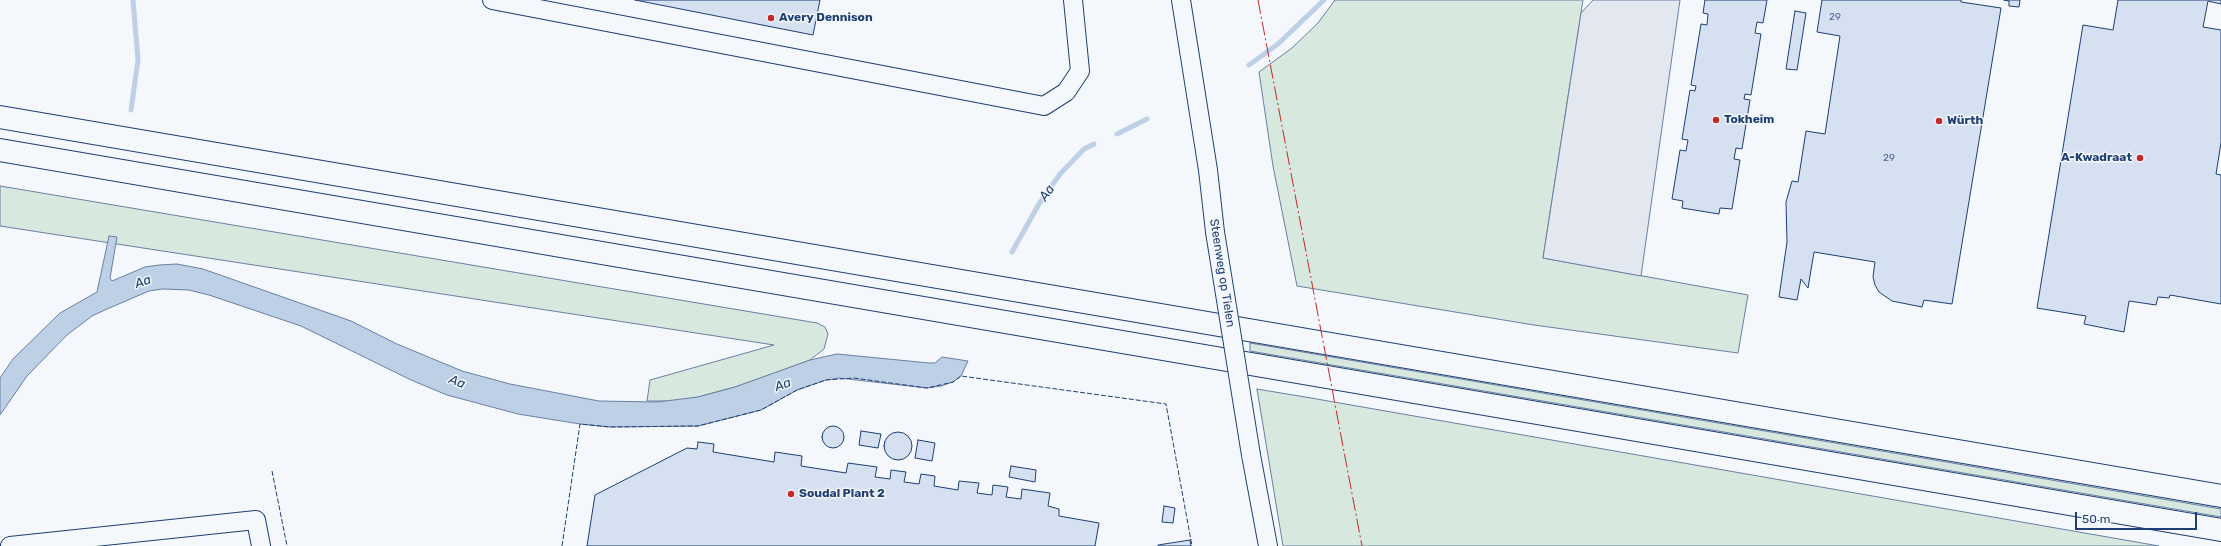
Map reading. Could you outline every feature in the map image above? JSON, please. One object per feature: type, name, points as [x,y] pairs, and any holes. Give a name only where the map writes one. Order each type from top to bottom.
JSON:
[{"type":"highway","points":[[0,117],[2221,496]]},
{"type":"highway","points":[[0,150],[2221,530]]},
{"type":"street","points":[[492,0],[1044,106],[1066,92],[1080,71],[1073,0]]},
{"type":"street","name":"Steenweg op Tielen","points":[[1180,0],[1251,456],[1268,546]]},
{"type":"street","points":[[10,546],[256,520],[261,546]]},
{"type":"shaded area","points":[[1335,0],[1583,0],[1543,258],[1748,295],[1738,353],[1534,325],[1297,286],[1273,166],[1259,72],[1292,48],[1318,23]]},
{"type":"shaded area","points":[[1593,0],[1680,0],[1641,276],[1543,258],[1581,13]]},
{"type":"shaded area","points":[[0,186],[817,323],[825,327],[828,334],[824,349],[810,360],[784,370],[735,387],[698,397],[675,401],[647,401],[650,380],[774,345],[0,226]]},
{"type":"shaded area","points":[[1250,343],[2221,509],[2221,517],[1250,351]]},
{"type":"shaded area","points":[[1257,389],[1311,398],[2159,546],[1283,546]]},
{"type":"water","points":[[109,236],[117,237],[110,278],[112,281],[145,267],[159,265],[177,264],[203,269],[351,321],[397,344],[462,371],[510,384],[599,401],[657,402],[698,397],[735,387],[810,360],[837,354],[929,363],[935,363],[942,357],[968,361],[961,376],[953,382],[941,386],[927,388],[839,378],[826,380],[797,390],[761,410],[698,426],[610,427],[580,424],[518,414],[447,395],[411,380],[301,326],[209,295],[189,290],[163,289],[149,291],[92,316],[67,335],[27,376],[0,415],[0,378],[13,359],[60,313],[97,292]]},
{"type":"building","name":"Avery Dennison","points":[[635,0],[820,0],[813,35]]},
{"type":"building","name":"Tokheim","points":[[1705,0],[1767,0],[1763,23],[1757,22],[1755,33],[1761,34],[1751,95],[1745,94],[1744,99],[1750,100],[1742,149],[1736,148],[1734,159],[1740,160],[1732,209],[1720,208],[1719,214],[1682,208],[1683,201],[1672,199],[1680,150],[1686,151],[1688,140],[1682,139],[1690,90],[1695,91],[1696,86],[1691,85],[1701,24],[1707,25],[1708,14],[1703,13]]},
{"type":"building","points":[[1822,0],[1961,0],[1961,2],[2001,8],[1952,304],[1924,300],[1922,307],[1892,301],[1879,292],[1875,285],[1873,277],[1875,262],[1814,252],[1808,288],[1801,279],[1797,300],[1779,297],[1787,242],[1786,202],[1792,181],[1798,182],[1806,131],[1825,134],[1840,36],[1817,32]]},
{"type":"building","points":[[2004,0],[2020,0],[2019,7],[2009,6],[2009,1]]},
{"type":"building","name":"A-Kwadraat","points":[[2118,0],[2221,0],[2221,4],[2208,1],[2203,27],[2221,30],[2221,143],[2216,174],[2221,175],[2221,304],[2170,295],[2169,298],[2158,297],[2156,305],[2129,301],[2124,332],[2084,324],[2086,316],[2037,308],[2083,25],[2113,30]]},
{"type":"building","points":[[1795,11],[1806,13],[1797,70],[1786,69]]},
{"type":"building","points":[[833,426],[841,429],[844,437],[841,445],[833,448],[825,445],[822,437],[825,429]]},
{"type":"building","points":[[861,431],[881,434],[878,448],[859,445]]},
{"type":"building","points":[[898,432],[908,436],[912,446],[908,456],[898,460],[888,456],[884,446],[888,436]]},
{"type":"building","points":[[918,440],[935,443],[932,461],[915,458]]},
{"type":"building","name":"Soudal Plant 2","points":[[698,442],[714,444],[713,452],[774,462],[775,452],[802,456],[801,466],[846,473],[848,463],[877,467],[875,477],[890,479],[891,470],[906,472],[904,482],[919,484],[921,474],[935,476],[934,486],[958,490],[959,481],[979,483],[977,493],[992,495],[993,485],[1008,487],[1006,497],[1021,499],[1022,489],[1050,493],[1048,506],[1059,509],[1059,516],[1099,523],[1095,546],[587,546],[595,495],[687,448],[697,449]]},
{"type":"building","points":[[1011,466],[1036,470],[1035,482],[1009,477]]},
{"type":"building","points":[[1164,506],[1175,508],[1173,523],[1162,522]]},
{"type":"building","points":[[1190,540],[1191,546],[1158,546],[1158,545]]},
{"type":"waterway","points":[[131,110],[138,60],[133,0]]},
{"type":"waterway","name":"Aa","points":[[1249,65],[1278,44],[1324,0]]},
{"type":"waterway","name":"Aa","points":[[1117,134],[1147,119]]},
{"type":"waterway","name":"Aa","points":[[1012,252],[1039,204],[1060,174],[1084,149],[1094,144]]},
{"type":"fence","points":[[562,546],[580,424],[610,427],[698,426],[761,410],[797,390],[826,380],[854,378],[927,388],[953,382],[961,376],[1166,404],[1192,546]]},
{"type":"fence","points":[[272,471],[287,546]]},
{"type":"power","points":[[1258,0],[1362,546]]},
{"type":"place","name":"Avery Dennison","points":[[771,18]]},
{"type":"place","name":"Tokheim","points":[[1716,120]]},
{"type":"place","name":"Würth","points":[[1939,121]]},
{"type":"place","name":"A-Kwadraat","points":[[2140,158]]},
{"type":"place","name":"Soudal Plant 2","points":[[791,494]]}]
